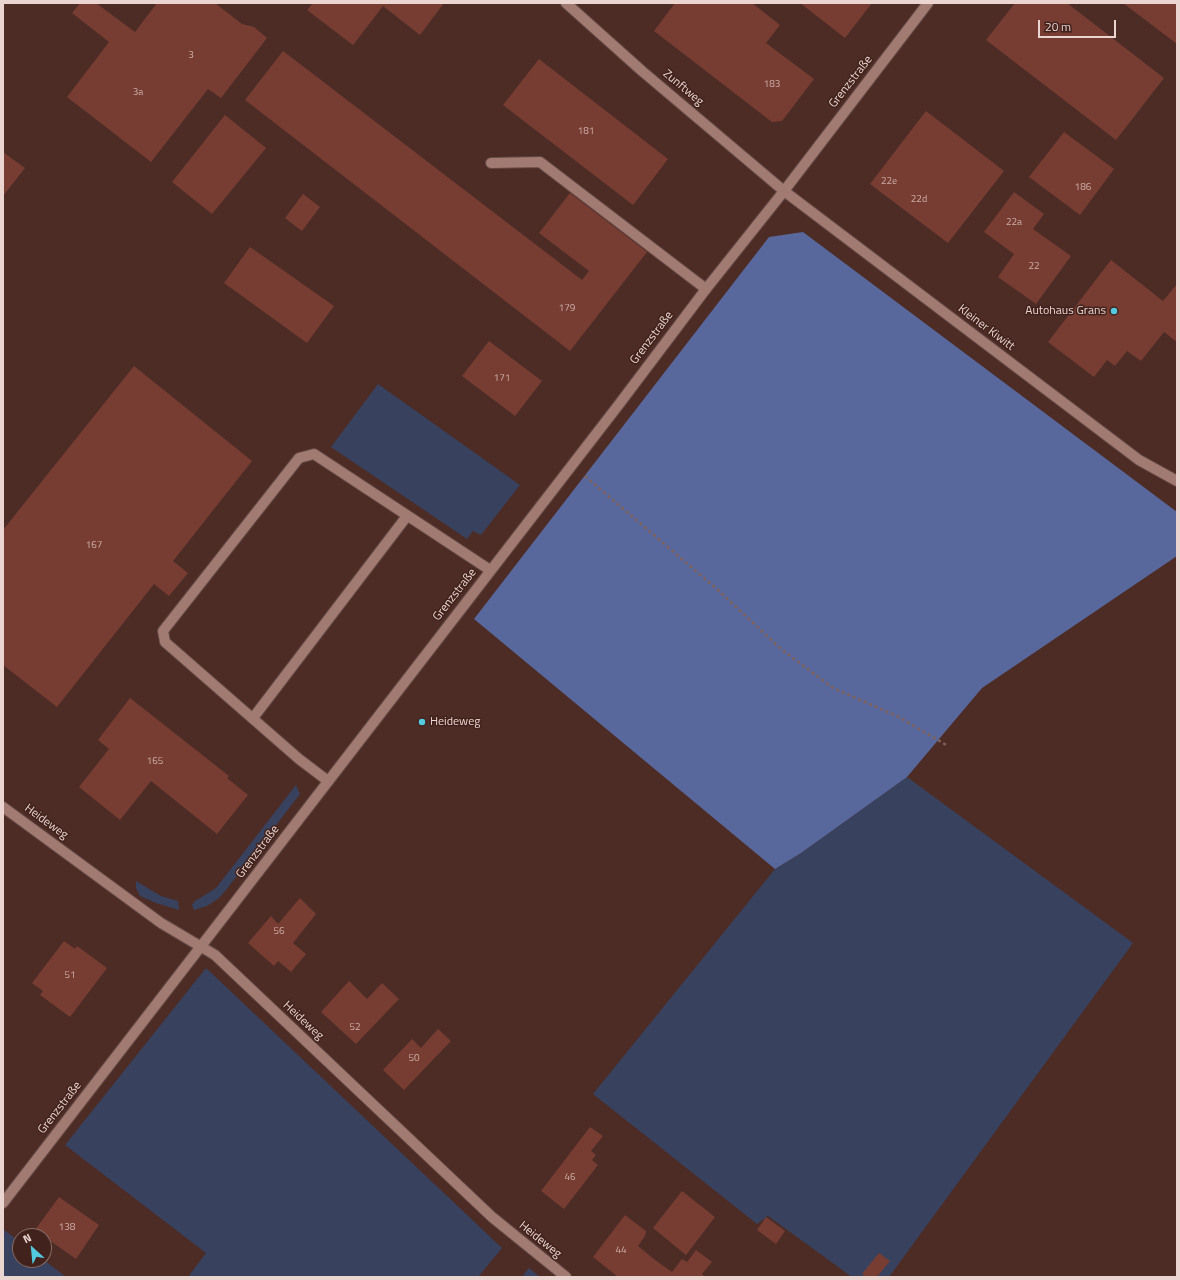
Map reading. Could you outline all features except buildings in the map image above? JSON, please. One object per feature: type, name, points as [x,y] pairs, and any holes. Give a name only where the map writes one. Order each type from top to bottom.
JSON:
[{"type":"street","name":"Zunftweg","points":[[566,3],[642,71],[784,191]]},
{"type":"street","name":"Grenzstraße","points":[[3,1203],[571,464],[620,403],[706,289],[784,191],[928,3]]},
{"type":"street","points":[[492,163],[540,162],[706,289]]},
{"type":"street","name":"Kleiner Kiwitt","points":[[784,191],[1139,460],[1177,481]]},
{"type":"street","points":[[328,781],[299,759],[165,642],[163,631],[299,458],[314,454],[490,570]]},
{"type":"street","points":[[253,718],[407,516]]},
{"type":"street","name":"Heideweg","points":[[3,807],[161,923],[215,955],[492,1217],[566,1277]]},
{"type":"path","points":[[571,464],[718,590],[781,649],[833,688],[897,716],[948,746]]},
{"type":"shaded area","points":[[803,232],[1177,512],[1177,556],[982,688],[907,777],[801,853],[775,869],[474,619],[769,237]]},
{"type":"shaded area","points":[[378,384],[520,485],[481,535],[473,531],[467,539],[331,447]]},
{"type":"shaded area","points":[[907,777],[1133,943],[889,1277],[852,1277],[768,1216],[757,1224],[593,1094],[775,869],[801,853]]},
{"type":"shaded area","points":[[296,785],[300,794],[226,890],[219,898],[207,906],[194,910],[192,905],[195,901],[216,888]]},
{"type":"shaded area","points":[[136,881],[161,896],[178,901],[179,910],[140,896],[136,888]]},
{"type":"shaded area","points":[[206,968],[502,1248],[478,1277],[188,1277],[206,1253],[65,1145]]},
{"type":"shaded area","points":[[3,1229],[12,1236],[12,1268],[52,1268],[52,1266],[66,1277],[3,1277]]},
{"type":"shaded area","points":[[529,1268],[540,1277],[522,1277]]},
{"type":"place","name":"Autohaus Grans","points":[[1114,311]]},
{"type":"place","name":"Heideweg","points":[[422,722]]}]
